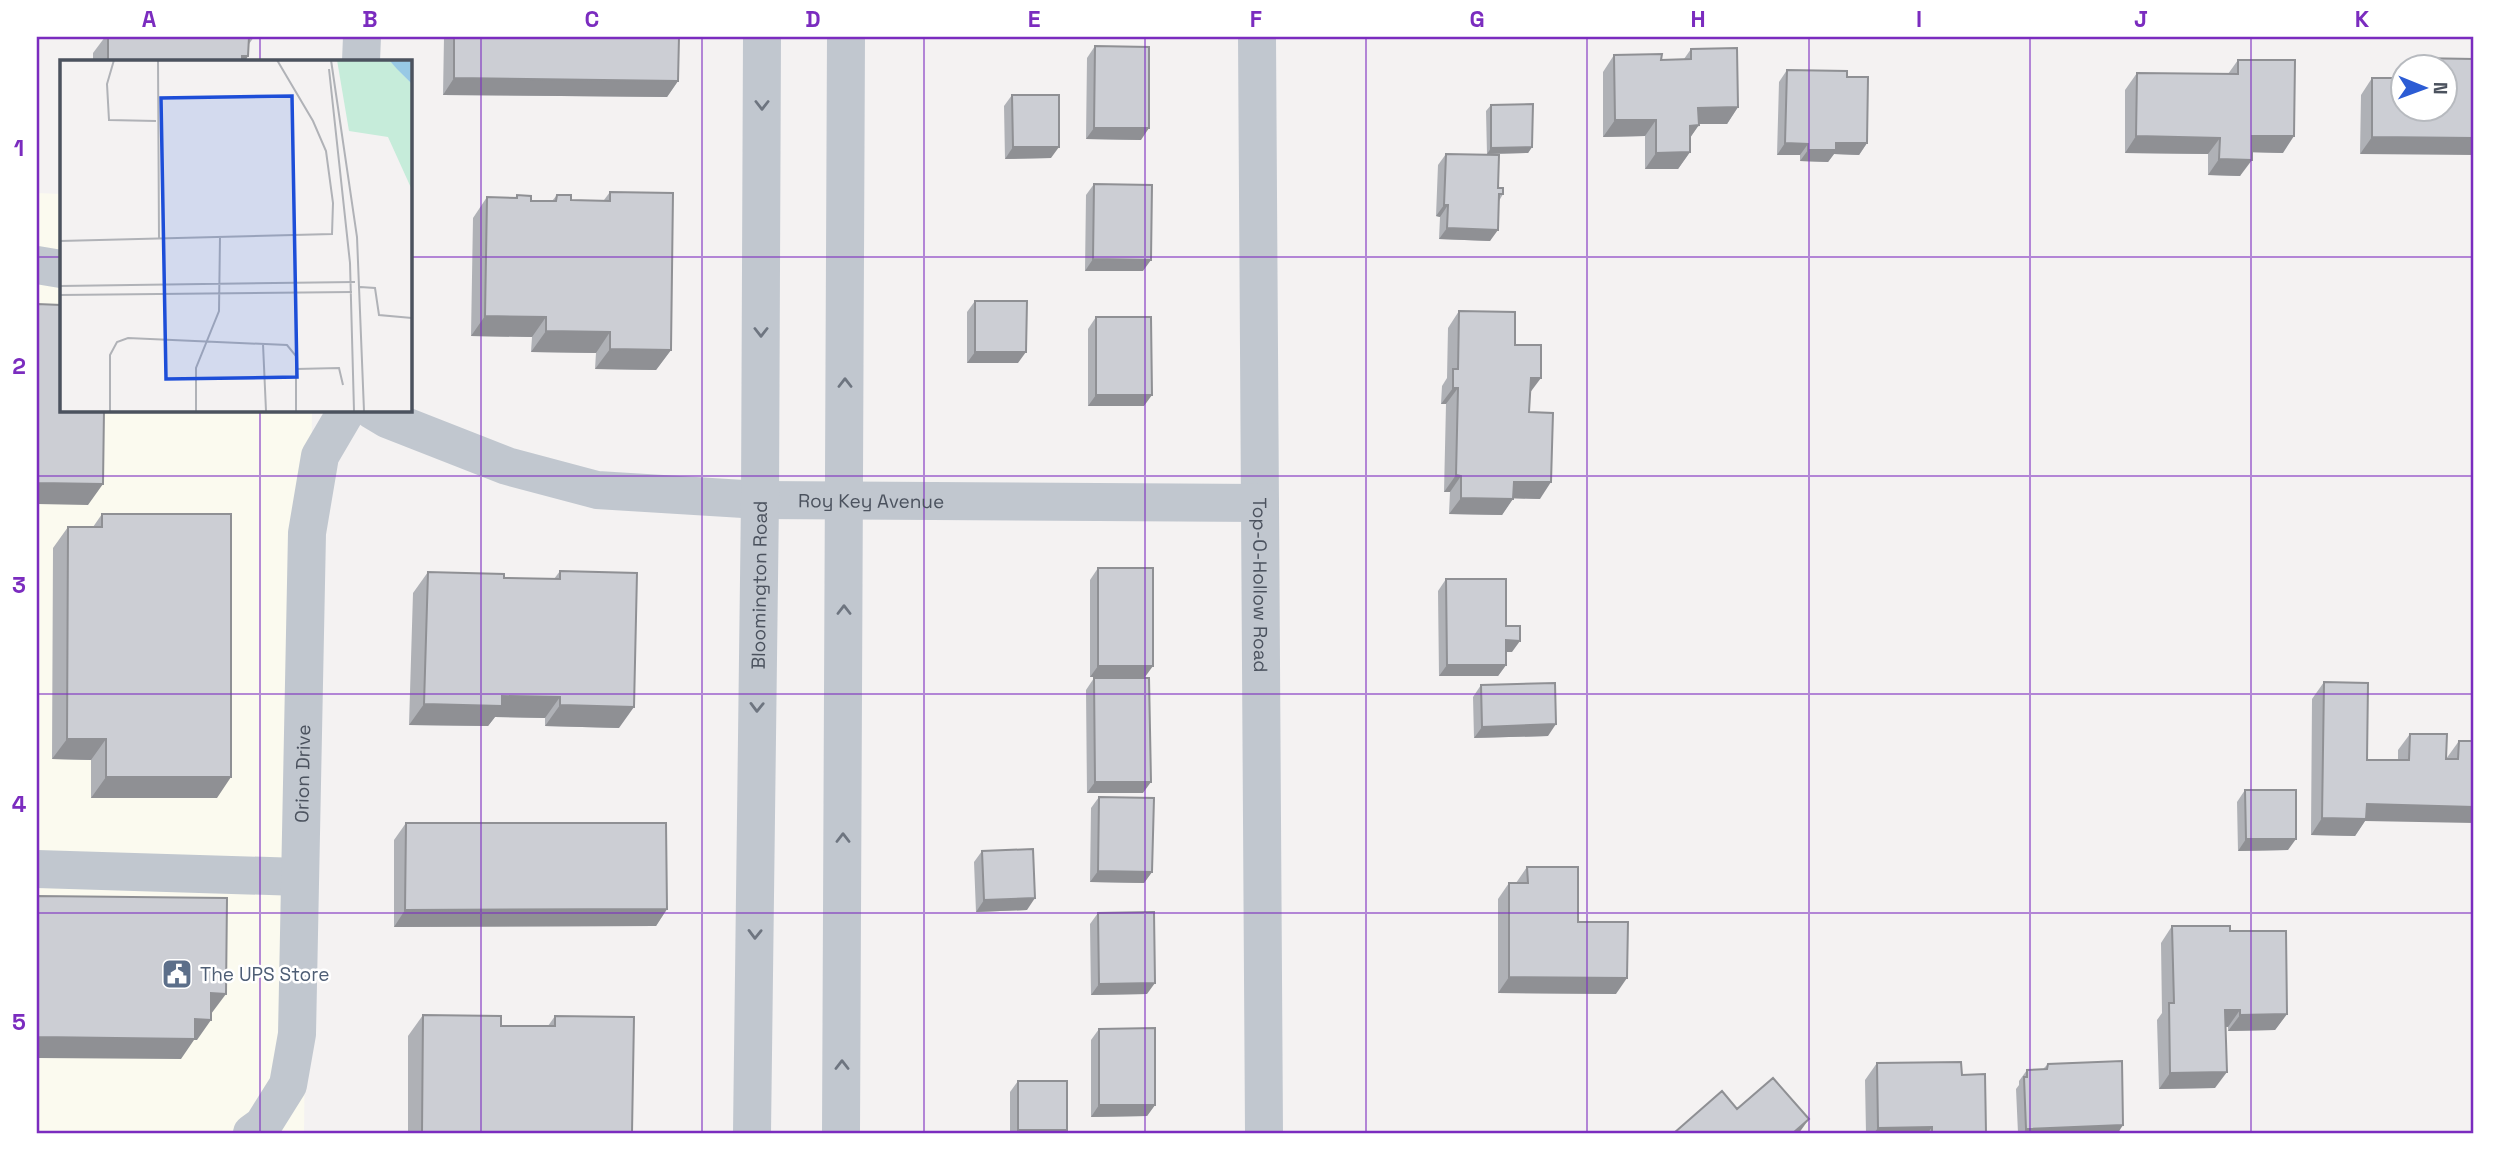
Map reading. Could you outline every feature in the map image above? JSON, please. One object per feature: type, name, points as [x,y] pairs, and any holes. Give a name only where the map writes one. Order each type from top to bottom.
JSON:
[{"type":"street","points":[[361,60],[362,37]]},
{"type":"street","name":"Bloomington Road","points":[[752,1133],[760,500],[762,37]]},
{"type":"street","points":[[841,1133],[846,37]]},
{"type":"street","name":"Top-O-Hollow Road","points":[[1257,37],[1264,1133]]},
{"type":"street","points":[[37,265],[60,269]]},
{"type":"street","name":"Orion Drive","points":[[252,1133],[263,1125],[288,1085],[297,1034],[307,533],[320,456],[346,411]]},
{"type":"street","name":"Roy Key Avenue","points":[[374,411],[387,419],[507,466],[597,490],[760,500],[845,502],[1260,503]]},
{"type":"street","points":[[37,869],[300,877]]},
{"type":"shaded area","points":[[37,193],[60,194],[60,411],[312,411],[304,1133],[37,1133]]},
{"type":"building","points":[[108,37],[249,37],[248,56],[242,56],[242,60],[108,60]]},
{"type":"building","points":[[454,37],[679,37],[678,81],[454,78]]},
{"type":"building","points":[[1095,46],[1149,47],[1149,128],[1094,128]]},
{"type":"building","points":[[1737,48],[1738,107],[1698,108],[1699,125],[1690,126],[1690,152],[1656,153],[1656,120],[1615,120],[1614,55],[1662,54],[1661,60],[1691,59],[1691,49]]},
{"type":"building","points":[[2458,59],[2474,59],[2474,138],[2372,137],[2372,78],[2388,78],[2388,122],[2458,122]]},
{"type":"building","points":[[2238,60],[2295,60],[2294,136],[2252,136],[2252,160],[2219,159],[2220,138],[2136,136],[2137,73],[2238,74]]},
{"type":"building","points":[[1787,70],[1847,71],[1847,77],[1868,77],[1867,143],[1836,143],[1836,150],[1808,150],[1808,144],[1785,143]]},
{"type":"building","points":[[1012,95],[1059,95],[1059,147],[1013,147]]},
{"type":"building","points":[[1533,104],[1532,147],[1491,148],[1491,105]]},
{"type":"building","points":[[1446,154],[1499,155],[1498,188],[1503,188],[1503,194],[1499,194],[1498,230],[1447,228],[1448,205],[1444,205]]},
{"type":"building","points":[[1094,184],[1152,185],[1151,260],[1093,259]]},
{"type":"building","points":[[610,192],[673,193],[671,350],[610,349],[610,332],[546,331],[546,317],[485,316],[487,197],[517,198],[517,195],[531,196],[531,201],[556,201],[557,195],[571,195],[571,200],[610,201]]},
{"type":"building","points":[[975,301],[1027,301],[1026,352],[975,352]]},
{"type":"building","points":[[37,304],[60,305],[60,411],[104,411],[103,484],[37,483]]},
{"type":"building","points":[[1459,311],[1515,312],[1515,345],[1541,345],[1541,378],[1531,378],[1529,412],[1553,413],[1551,482],[1514,482],[1513,499],[1461,498],[1461,476],[1456,475],[1458,388],[1453,388],[1453,369],[1458,369]]},
{"type":"building","points":[[1096,317],[1151,317],[1152,395],[1096,395]]},
{"type":"building","points":[[102,514],[231,514],[231,777],[106,777],[106,739],[67,739],[68,527],[102,527]]},
{"type":"building","points":[[1098,568],[1153,568],[1153,666],[1098,666]]},
{"type":"building","points":[[560,571],[637,573],[634,707],[560,705],[560,697],[502,696],[502,706],[424,704],[428,572],[560,579]]},
{"type":"building","points":[[1446,579],[1506,579],[1506,626],[1520,626],[1520,641],[1506,640],[1506,665],[1447,665]]},
{"type":"building","points":[[1094,678],[1149,678],[1151,782],[1095,782]]},
{"type":"building","points":[[2324,682],[2368,683],[2367,760],[2409,760],[2410,734],[2447,734],[2446,759],[2458,759],[2459,741],[2472,741],[2474,807],[2367,804],[2366,819],[2322,818]]},
{"type":"building","points":[[1555,683],[1556,724],[1482,727],[1481,685]]},
{"type":"building","points":[[2245,790],[2296,790],[2296,839],[2246,839]]},
{"type":"building","points":[[1099,797],[1154,798],[1152,872],[1098,871]]},
{"type":"building","points":[[406,823],[666,823],[667,909],[405,910]]},
{"type":"building","points":[[1033,849],[1035,898],[984,900],[982,851]]},
{"type":"building","points":[[1527,867],[1578,867],[1578,922],[1628,922],[1627,978],[1509,977],[1509,883],[1528,883]]},
{"type":"building","points":[[37,896],[227,898],[226,994],[211,993],[211,1020],[195,1019],[195,1039],[37,1037]]},
{"type":"building","points":[[1154,912],[1155,983],[1099,984],[1098,913]]},
{"type":"building","points":[[2172,926],[2230,926],[2230,931],[2286,931],[2287,1014],[2240,1015],[2240,1010],[2225,1010],[2227,1072],[2170,1073],[2169,1003],[2174,1003]]},
{"type":"building","points":[[423,1015],[501,1016],[501,1026],[555,1026],[555,1016],[634,1017],[632,1133],[422,1133]]},
{"type":"building","points":[[1155,1028],[1155,1105],[1099,1105],[1099,1029]]},
{"type":"building","points":[[2122,1061],[2123,1125],[2026,1129],[2024,1077],[2027,1077],[2027,1070],[2047,1069],[2048,1064]]},
{"type":"building","points":[[1961,1062],[1962,1075],[1985,1074],[1986,1133],[1932,1133],[1932,1127],[1878,1128],[1877,1063]]},
{"type":"building","points":[[1773,1078],[1809,1119],[1793,1133],[1674,1133],[1722,1091],[1737,1109]]},
{"type":"building","points":[[1018,1081],[1067,1081],[1067,1130],[1018,1130]]},
{"type":"place","name":"The UPS Store","points":[[177,974]]}]
